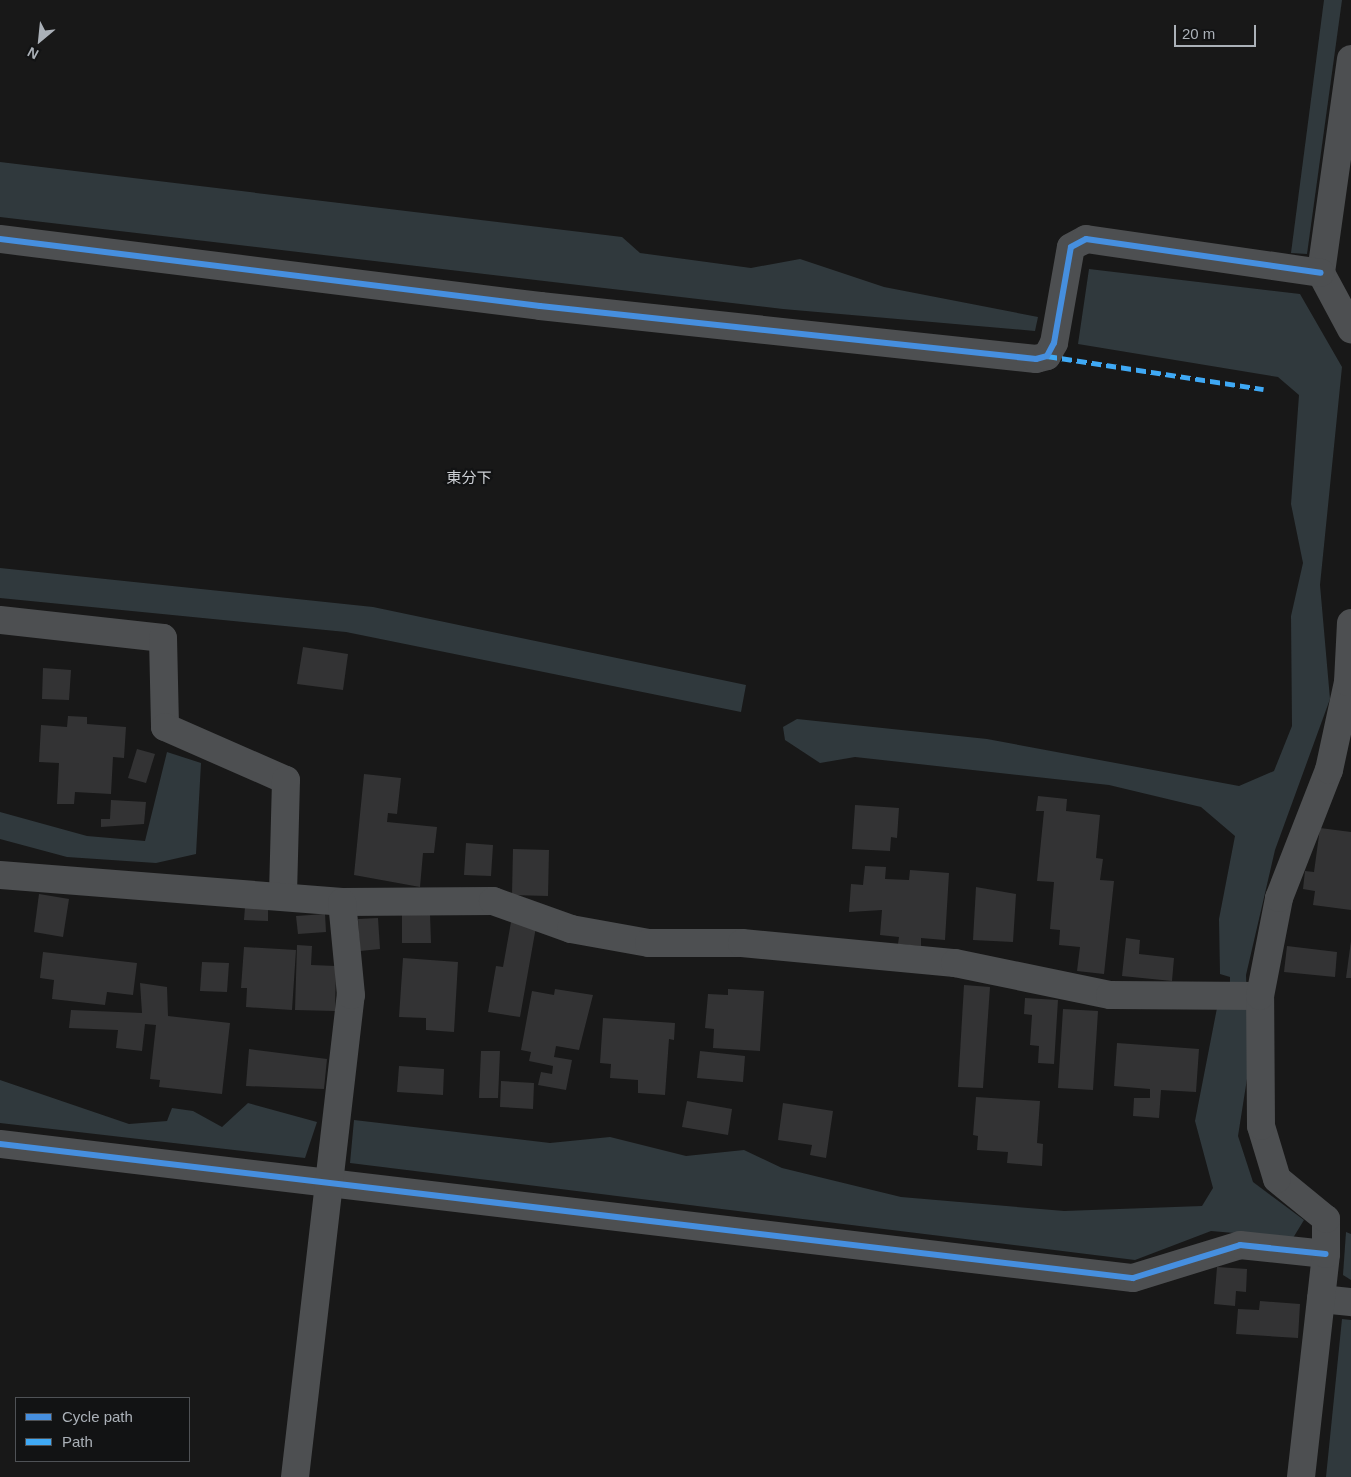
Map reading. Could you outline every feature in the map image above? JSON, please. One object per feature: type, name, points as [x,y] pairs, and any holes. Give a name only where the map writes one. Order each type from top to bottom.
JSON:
[{"type":"street","points":[[1351,59],[1321,273],[1351,329]]},
{"type":"street","points":[[0,239],[540,306],[1036,359],[1047,356],[1054,343],[1071,247],[1086,239],[1321,273]]},
{"type":"street","points":[[0,620],[163,638],[165,727],[286,780],[283,896]]},
{"type":"street","points":[[1301,1477],[1326,1254],[1326,1219],[1277,1179],[1261,1126],[1255,996],[1279,898],[1329,770],[1348,682],[1351,623]]},
{"type":"street","points":[[0,875],[342,902],[493,901],[571,929],[649,943],[742,943],[955,964],[1110,995],[1255,996]]},
{"type":"street","points":[[295,1477],[327,1183],[351,995],[342,902]]},
{"type":"street","points":[[0,1144],[1133,1278],[1240,1245],[1326,1254]]},
{"type":"street","points":[[1321,1299],[1351,1302]]},
{"type":"shaded area","points":[[1324,0],[1342,0],[1307,254],[1291,253]]},
{"type":"shaded area","points":[[0,162],[622,237],[640,253],[751,268],[800,259],[884,287],[1038,317],[1035,331],[783,309],[0,217]]},
{"type":"shaded area","points":[[1089,269],[1300,294],[1342,367],[1320,585],[1330,699],[1275,850],[1246,975],[1249,1066],[1238,1136],[1253,1182],[1304,1220],[1293,1238],[1211,1231],[1135,1260],[350,1163],[354,1120],[550,1143],[610,1137],[686,1156],[744,1150],[782,1168],[901,1197],[1064,1211],[1202,1206],[1213,1188],[1195,1121],[1217,1008],[1230,1007],[1230,977],[1220,974],[1219,919],[1235,836],[1201,807],[1109,785],[855,757],[820,763],[785,740],[783,727],[797,719],[987,739],[1239,786],[1274,771],[1292,726],[1291,616],[1303,563],[1291,504],[1299,395],[1278,377],[1078,344]]},
{"type":"shaded area","points":[[0,568],[373,607],[746,685],[741,712],[346,632],[0,598]]},
{"type":"shaded area","points":[[167,752],[201,763],[196,854],[156,863],[67,857],[0,839],[0,812],[87,836],[145,841]]},
{"type":"shaded area","points":[[0,1080],[129,1124],[167,1121],[172,1108],[193,1111],[222,1127],[248,1103],[317,1122],[305,1158],[0,1123]]},
{"type":"shaded area","points":[[1346,1232],[1351,1234],[1351,1280],[1343,1275]]},
{"type":"shaded area","points":[[1342,1319],[1351,1320],[1351,1477],[1326,1477]]},
{"type":"building","points":[[303,647],[348,654],[343,690],[297,684]]},
{"type":"building","points":[[43,668],[71,670],[69,700],[42,699]]},
{"type":"building","points":[[68,716],[87,717],[87,724],[126,727],[124,758],[113,757],[111,794],[75,792],[74,804],[57,804],[59,763],[39,762],[41,725],[67,727]]},
{"type":"building","points":[[137,749],[155,754],[146,783],[128,778]]},
{"type":"building","points":[[364,774],[401,778],[397,814],[388,813],[387,822],[437,827],[434,853],[423,853],[420,887],[354,875]]},
{"type":"building","points":[[1038,796],[1067,799],[1066,811],[1100,815],[1096,858],[1103,859],[1100,880],[1114,881],[1104,974],[1077,971],[1080,947],[1059,945],[1060,930],[1050,929],[1054,882],[1037,881],[1044,811],[1036,811]]},
{"type":"building","points":[[111,800],[146,802],[144,824],[101,827],[101,819],[110,819]]},
{"type":"building","points":[[855,805],[899,808],[897,838],[891,837],[890,851],[852,849]]},
{"type":"building","points":[[1320,828],[1351,832],[1351,910],[1313,905],[1315,891],[1303,889],[1305,871],[1314,872]]},
{"type":"building","points":[[466,843],[493,845],[491,876],[464,875]]},
{"type":"building","points":[[513,849],[549,850],[548,896],[512,895]]},
{"type":"building","points":[[865,866],[886,867],[885,879],[909,880],[910,870],[949,873],[945,940],[921,938],[921,946],[898,944],[899,937],[880,935],[882,910],[849,912],[851,884],[863,885]]},
{"type":"building","points":[[976,887],[1016,894],[1013,942],[973,940]]},
{"type":"building","points":[[39,894],[69,899],[63,937],[34,932]]},
{"type":"building","points":[[245,907],[268,908],[268,921],[244,920]]},
{"type":"building","points":[[402,913],[430,914],[431,943],[402,943]]},
{"type":"building","points":[[325,914],[326,932],[298,934],[296,916]]},
{"type":"building","points":[[378,918],[380,949],[360,951],[358,919]]},
{"type":"building","points":[[511,922],[536,927],[520,1017],[488,1012],[496,966],[503,967]]},
{"type":"building","points":[[1126,938],[1140,940],[1139,954],[1174,958],[1172,981],[1122,976]]},
{"type":"building","points":[[1351,941],[1351,978],[1346,978]]},
{"type":"building","points":[[297,945],[312,946],[311,965],[336,966],[335,1011],[295,1010]]},
{"type":"building","points":[[1287,946],[1337,952],[1335,977],[1284,972]]},
{"type":"building","points":[[244,947],[296,950],[292,1010],[246,1007],[247,988],[241,988]]},
{"type":"building","points":[[43,952],[137,963],[133,995],[107,992],[105,1005],[52,999],[54,980],[40,978]]},
{"type":"building","points":[[403,958],[458,962],[454,1032],[426,1030],[426,1018],[399,1017]]},
{"type":"building","points":[[202,962],[229,963],[227,992],[200,991]]},
{"type":"building","points":[[140,983],[167,987],[168,1016],[230,1023],[222,1094],[159,1087],[160,1080],[150,1079],[156,1025],[145,1024],[142,1051],[116,1048],[118,1030],[69,1028],[71,1010],[142,1013]]},
{"type":"building","points":[[964,985],[990,987],[983,1088],[958,1087]]},
{"type":"building","points":[[555,989],[593,995],[579,1050],[556,1046],[554,1057],[572,1060],[566,1090],[538,1085],[541,1072],[552,1074],[553,1066],[529,1061],[531,1052],[521,1050],[532,991],[554,995]]},
{"type":"building","points":[[728,989],[764,991],[760,1051],[713,1048],[714,1029],[705,1028],[708,994],[728,995]]},
{"type":"building","points":[[1025,998],[1058,1000],[1054,1064],[1038,1063],[1039,1046],[1030,1045],[1032,1015],[1024,1014]]},
{"type":"building","points":[[1063,1009],[1098,1011],[1093,1090],[1058,1088]]},
{"type":"building","points":[[603,1018],[675,1023],[674,1040],[669,1039],[665,1095],[638,1093],[638,1080],[610,1078],[611,1064],[600,1063]]},
{"type":"building","points":[[1117,1043],[1199,1049],[1196,1092],[1161,1090],[1159,1118],[1133,1116],[1134,1098],[1150,1098],[1150,1089],[1114,1086]]},
{"type":"building","points":[[249,1049],[327,1059],[324,1089],[246,1086]]},
{"type":"building","points":[[481,1051],[500,1051],[498,1098],[479,1098]]},
{"type":"building","points":[[700,1051],[745,1056],[743,1082],[697,1078]]},
{"type":"building","points":[[399,1066],[444,1069],[443,1095],[397,1092]]},
{"type":"building","points":[[501,1081],[534,1083],[533,1109],[500,1107]]},
{"type":"building","points":[[976,1097],[1040,1101],[1037,1143],[1043,1144],[1042,1166],[1007,1163],[1008,1152],[977,1150],[978,1136],[973,1135]]},
{"type":"building","points":[[687,1101],[732,1109],[728,1135],[682,1127]]},
{"type":"building","points":[[783,1103],[833,1111],[826,1158],[810,1155],[812,1145],[778,1140]]},
{"type":"building","points":[[1217,1267],[1247,1269],[1246,1292],[1236,1291],[1235,1306],[1214,1304]]},
{"type":"building","points":[[1260,1301],[1300,1304],[1298,1338],[1236,1334],[1238,1309],[1259,1310]]},
{"type":"marked path","points":[[1047,356],[1263,389]]},
{"type":"cycle path","points":[[0,239],[540,306],[1036,359],[1047,356],[1054,343],[1071,247],[1086,239],[1321,273]]},
{"type":"cycle path","points":[[0,1144],[1133,1278],[1240,1245],[1326,1254]]},
{"type":"district","name":"東分下","points":[[469,478]]}]
